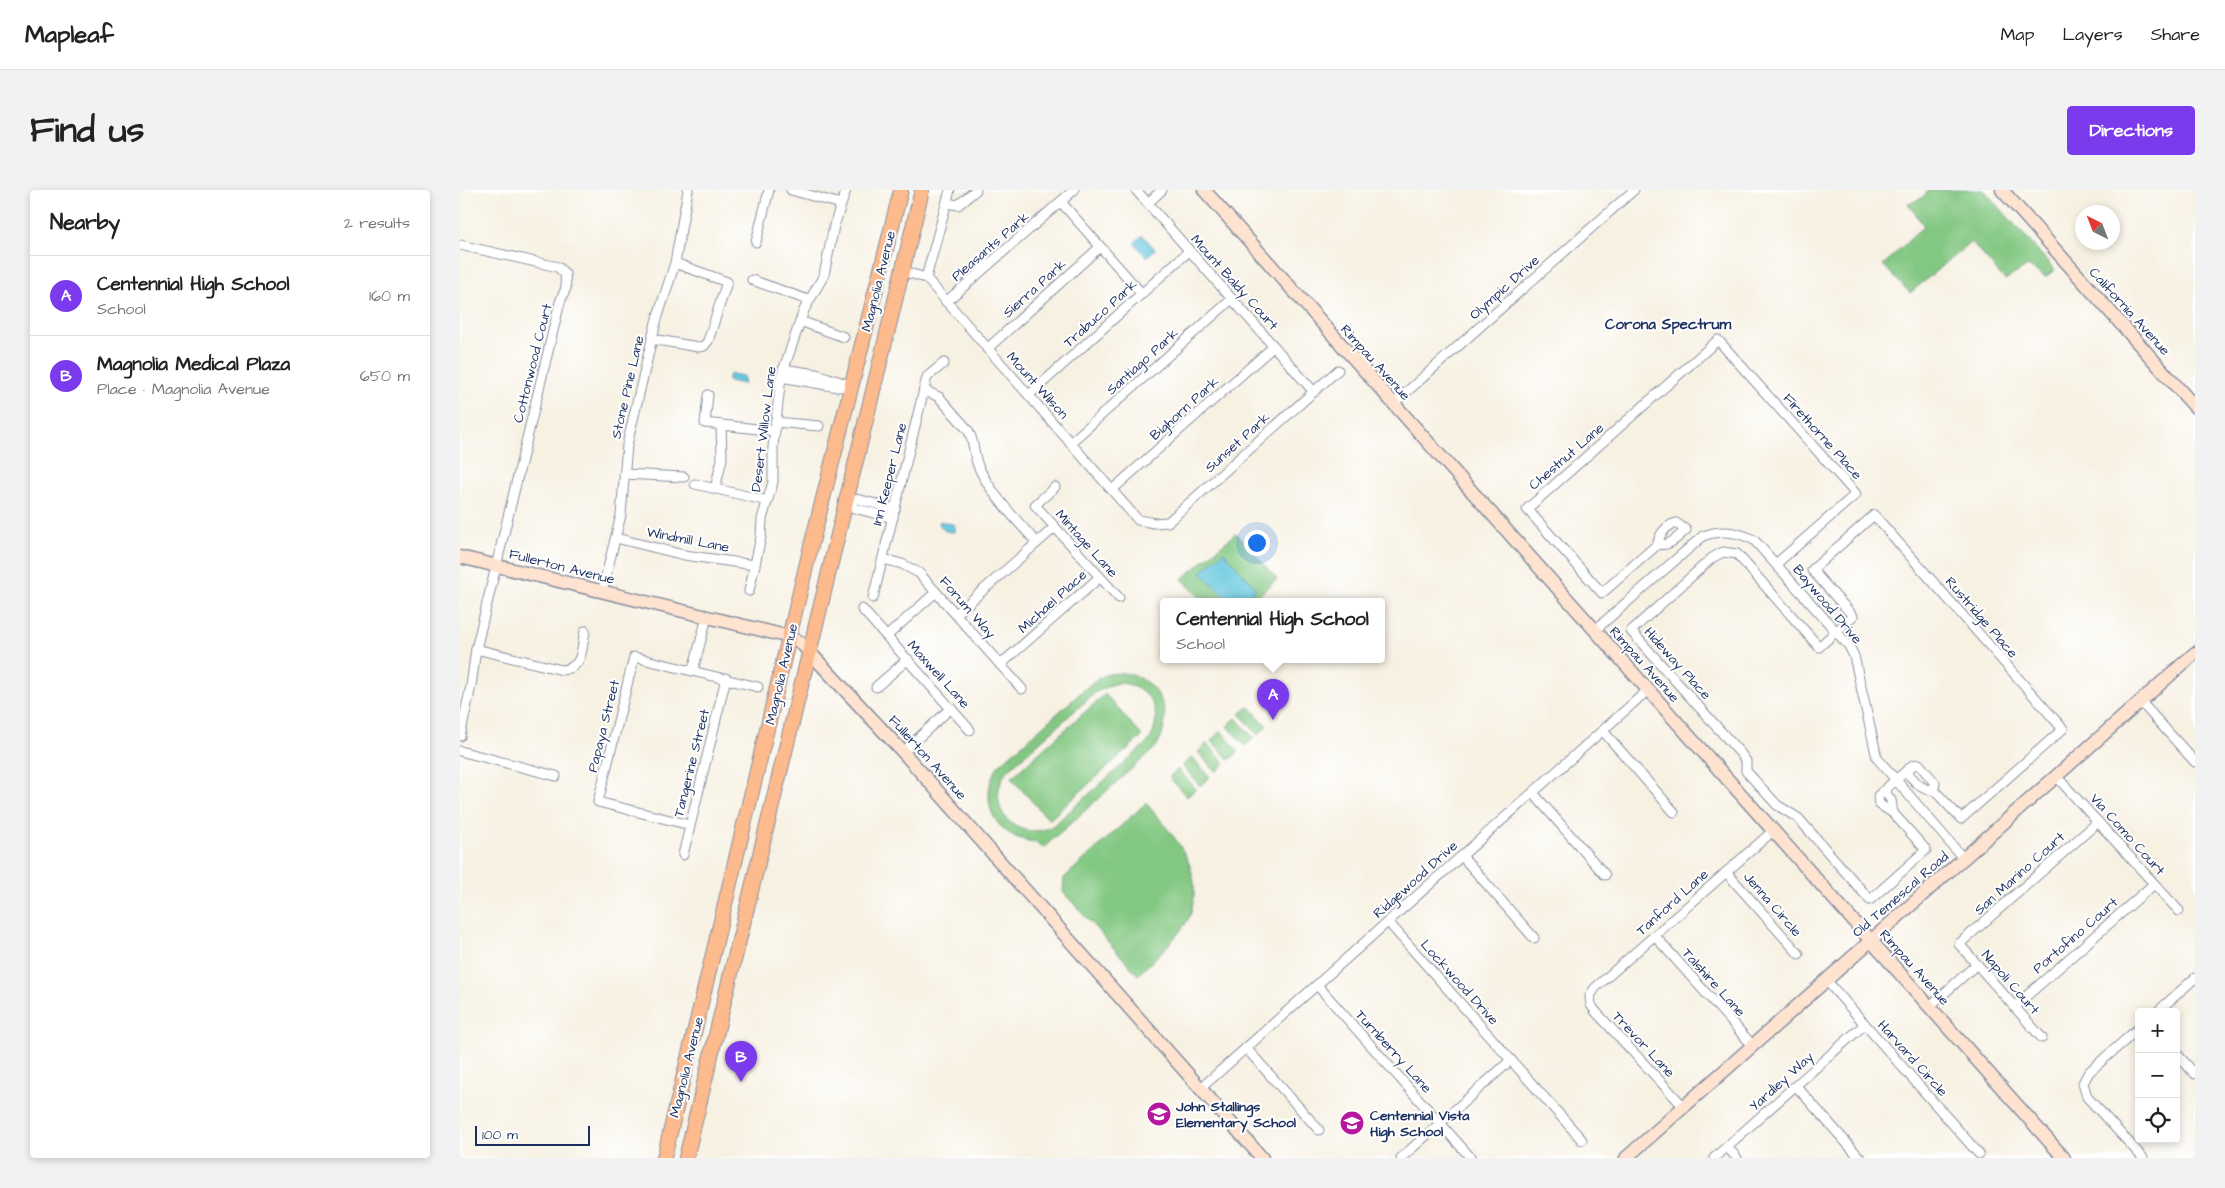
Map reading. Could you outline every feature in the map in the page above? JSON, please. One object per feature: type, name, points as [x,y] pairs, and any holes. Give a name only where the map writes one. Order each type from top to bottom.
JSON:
[{"type":"main road","name":"Magnolia Avenue","points":[[664,1158],[824,496],[901,190]]},
{"type":"main road","name":"Magnolia Avenue","points":[[686,1158],[922,190]]},
{"type":"main road","name":"California Avenue","points":[[2002,190],[2195,407]]},
{"type":"main road","name":"Rimpau Avenue","points":[[1212,192],[1393,404],[2064,1158]]},
{"type":"main road","points":[[853,386],[874,391]]},
{"type":"main road","points":[[824,496],[846,501]]},
{"type":"main road","name":"Fullerton Avenue","points":[[460,556],[790,638],[810,651],[903,752],[1262,1158]]},
{"type":"main road","name":"Old Temescal Road","points":[[1626,1158],[2195,653]]},
{"type":"main road","points":[[752,794],[774,800]]},
{"type":"main road","points":[[681,1086],[703,1090]]},
{"type":"street","name":"Stone Pine Lane","points":[[602,592],[621,515],[627,445],[652,339],[675,263],[688,190]]},
{"type":"street","points":[[756,242],[768,190]]},
{"type":"street","points":[[791,190],[841,204]]},
{"type":"street","name":"Desert Willow Lane","points":[[749,591],[773,482],[775,426],[782,373],[808,300],[824,275],[846,190]]},
{"type":"street","points":[[902,271],[926,278],[950,190]]},
{"type":"street","points":[[947,203],[958,205],[976,190]]},
{"type":"street","name":"Pleasants Park","points":[[946,302],[1074,190]]},
{"type":"street","name":"Mount Baldy Court","points":[[1136,190],[1314,392]]},
{"type":"street","points":[[1148,204],[1162,190]]},
{"type":"street","name":"Olympic Drive","points":[[1393,404],[1634,190]]},
{"type":"street","points":[[1061,202],[1142,294]]},
{"type":"street","name":"Cottonwood Court","points":[[460,245],[558,267],[565,274],[566,288],[560,302],[498,566],[476,649],[471,686],[460,736]]},
{"type":"street","name":"Sierra Park","points":[[987,349],[1100,247]]},
{"type":"street","name":"Trabuco Park","points":[[1029,394],[1189,251]]},
{"type":"street","points":[[652,339],[698,347],[704,346],[708,341],[727,282],[675,263]]},
{"type":"street","name":"Mount Wilson","points":[[926,278],[1138,520],[1150,523]]},
{"type":"street","points":[[752,280],[808,300]]},
{"type":"street","name":"Santiago Park","points":[[1070,443],[1232,299]]},
{"type":"street","points":[[800,321],[844,337]]},
{"type":"street","name":"Chestnut Lane","points":[[1658,544],[1665,546],[1686,530],[1676,523],[1672,524],[1659,537],[1658,544],[1602,593],[1527,509],[1718,340]]},
{"type":"street","name":"Firethorne Place","points":[[1718,340],[1856,494],[1776,564]]},
{"type":"street","name":"Bighorn Park","points":[[1112,490],[1274,346]]},
{"type":"street","name":"Inn Keeper Lane","points":[[873,598],[927,377],[944,363]]},
{"type":"street","name":"Sunset Park","points":[[1150,523],[1168,522],[1338,370]]},
{"type":"street","points":[[782,373],[816,374],[853,386]]},
{"type":"street","points":[[924,390],[939,398],[968,430],[972,436],[977,465],[988,487],[1037,542]]},
{"type":"street","points":[[708,395],[705,423],[720,425],[819,426]]},
{"type":"street","points":[[715,489],[722,459],[720,425]]},
{"type":"street","points":[[624,474],[684,477]]},
{"type":"street","points":[[695,484],[768,501]]},
{"type":"street","name":"Mintage Lane","points":[[1055,487],[1035,506],[1119,598]]},
{"type":"street","points":[[846,501],[857,499],[894,513]]},
{"type":"street","name":"Rustridge Place","points":[[1836,631],[1853,616],[1812,570],[1874,515],[2063,729],[1961,820],[1934,790],[1927,790],[1920,786],[1906,771],[1912,765],[1918,764],[1936,783],[1934,790]]},
{"type":"street","points":[[956,614],[1054,527]]},
{"type":"street","points":[[1686,530],[1694,542]]},
{"type":"street","name":"Baywood Drive","points":[[1595,630],[1703,536],[1717,532],[1740,534],[1761,546],[1836,631],[1854,656],[1877,758],[1963,858]]},
{"type":"street","name":"Windmill Lane","points":[[616,538],[684,555],[755,565]]},
{"type":"street","name":"Hideway Place","points":[[1836,631],[1818,647],[1736,554],[1726,552],[1712,558],[1631,630],[1741,754],[1746,761],[1746,771],[1777,805],[1798,818],[1870,900],[1926,850],[1893,813],[1879,804],[1878,796],[1894,780]]},
{"type":"street","name":"Forum Way","points":[[883,559],[902,564],[919,573],[1022,689]]},
{"type":"street","name":"Michael Place","points":[[1000,665],[1100,577]]},
{"type":"street","points":[[862,609],[887,636],[936,592]]},
{"type":"street","points":[[707,618],[693,670],[758,687]]},
{"type":"street","points":[[476,649],[562,670],[571,669],[578,663],[585,631]]},
{"type":"street","name":"Maxwell Lane","points":[[887,636],[970,730]]},
{"type":"street","name":"Papaya Street","points":[[690,825],[598,802],[634,657],[693,670]]},
{"type":"street","points":[[876,687],[908,659]]},
{"type":"street","name":"Tangerine Street","points":[[683,855],[726,678]]},
{"type":"street","name":"Ridgewood Drive","points":[[1201,1088],[1648,690]]},
{"type":"street","points":[[2140,701],[2195,762]]},
{"type":"street","points":[[903,752],[951,708]]},
{"type":"street","points":[[1603,731],[1674,812]]},
{"type":"street","points":[[460,751],[556,776]]},
{"type":"street","points":[[1894,780],[1906,771]]},
{"type":"street","name":"Via Como Court","points":[[2056,776],[2179,911]]},
{"type":"street","points":[[1533,793],[1606,875]]},
{"type":"street","name":"San Marino Court","points":[[1960,944],[2098,822]]},
{"type":"street","name":"Tanford Lane","points":[[1590,996],[1595,988],[1774,830]]},
{"type":"street","points":[[1462,856],[1534,938]]},
{"type":"street","name":"Jenna Circle","points":[[1726,872],[1799,954]]},
{"type":"street","name":"Portofino Court","points":[[2014,1007],[2154,884]]},
{"type":"street","name":"Lockwood Drive","points":[[1388,922],[1582,1140]]},
{"type":"street","name":"Talshire Lane","points":[[1655,936],[1752,1046]]},
{"type":"street","name":"Napoli Court","points":[[1960,944],[2042,1038]]},
{"type":"street","points":[[1930,1006],[1977,964]]},
{"type":"street","points":[[2161,1008],[2195,978]]},
{"type":"street","name":"Harvard Circle","points":[[1826,980],[1979,1154]]},
{"type":"street","name":"Turnberry Lane","points":[[1317,985],[1471,1158]]},
{"type":"street","name":"Trevor Lane","points":[[1590,996],[1591,1005],[1596,1012],[1684,1107]]},
{"type":"street","name":"Yardley Way","points":[[1714,1158],[1865,1024]]},
{"type":"street","points":[[2135,1032],[2089,1072],[2083,1083],[2087,1097],[2143,1158]]},
{"type":"street","points":[[1246,1048],[1319,1130]]},
{"type":"street","points":[[2180,1057],[2195,1074]]},
{"type":"street","points":[[1401,1158],[1511,1060]]},
{"type":"street","points":[[1796,1086],[1860,1158]]},
{"type":"street","points":[[1727,1147],[1737,1158]]},
{"type":"green space","points":[[1929,190],[1984,190],[2055,270],[2045,277],[2028,266],[2005,280],[1971,242],[1910,293],[1883,265],[1924,226],[1908,204],[1922,198]]},
{"type":"green space","points":[[1236,533],[1277,579],[1255,598],[1200,598],[1182,579]]},
{"type":"green space","points":[[1123,673],[1136,676],[1147,682],[1155,691],[1161,701],[1164,712],[1164,724],[1155,748],[1043,848],[1036,843],[1012,835],[997,822],[990,804],[990,785],[998,766],[1095,680],[1108,674]],"holes":[[[1116,683],[1128,684],[1138,688],[1152,702],[1156,721],[1148,742],[1054,825],[1040,830],[1016,827],[1001,810],[999,798],[1000,785],[1006,772],[1096,692]]]},
{"type":"green space","points":[[1105,694],[1142,736],[1049,820],[1011,778]]},
{"type":"green space","points":[[1249,706],[1267,726],[1258,735],[1240,714]]},
{"type":"green space","points":[[1236,718],[1254,738],[1245,746],[1227,726]]},
{"type":"green space","points":[[1221,731],[1239,752],[1229,760],[1211,740]]},
{"type":"green space","points":[[1207,743],[1225,763],[1216,772],[1198,752]]},
{"type":"green space","points":[[1192,757],[1210,777],[1200,786],[1182,766]]},
{"type":"green space","points":[[1178,769],[1196,789],[1187,797],[1169,777]]},
{"type":"green space","points":[[1146,803],[1174,837],[1188,861],[1194,888],[1191,913],[1184,926],[1138,975],[1063,892],[1064,878]]},
{"type":"water","points":[[1142,235],[1155,249],[1147,257],[1134,243]]},
{"type":"water","points":[[731,374],[744,376],[744,384],[728,381],[728,376]]},
{"type":"water","points":[[940,521],[955,525],[954,532],[945,531],[939,524]]},
{"type":"water","points":[[1224,552],[1256,589],[1246,598],[1226,598],[1201,572]]},
{"type":"place","name":"Centennial High School","points":[[1273,720]]},
{"type":"place","name":"Magnolia Medical Plaza","points":[[741,1082]]},
{"type":"place","name":"John Stallings Elementary School","points":[[1159,1114]]},
{"type":"place","name":"Centennial Vista High School","points":[[1352,1123]]},
{"type":"district","name":"Corona Spectrum","points":[[1668,324]]}]
